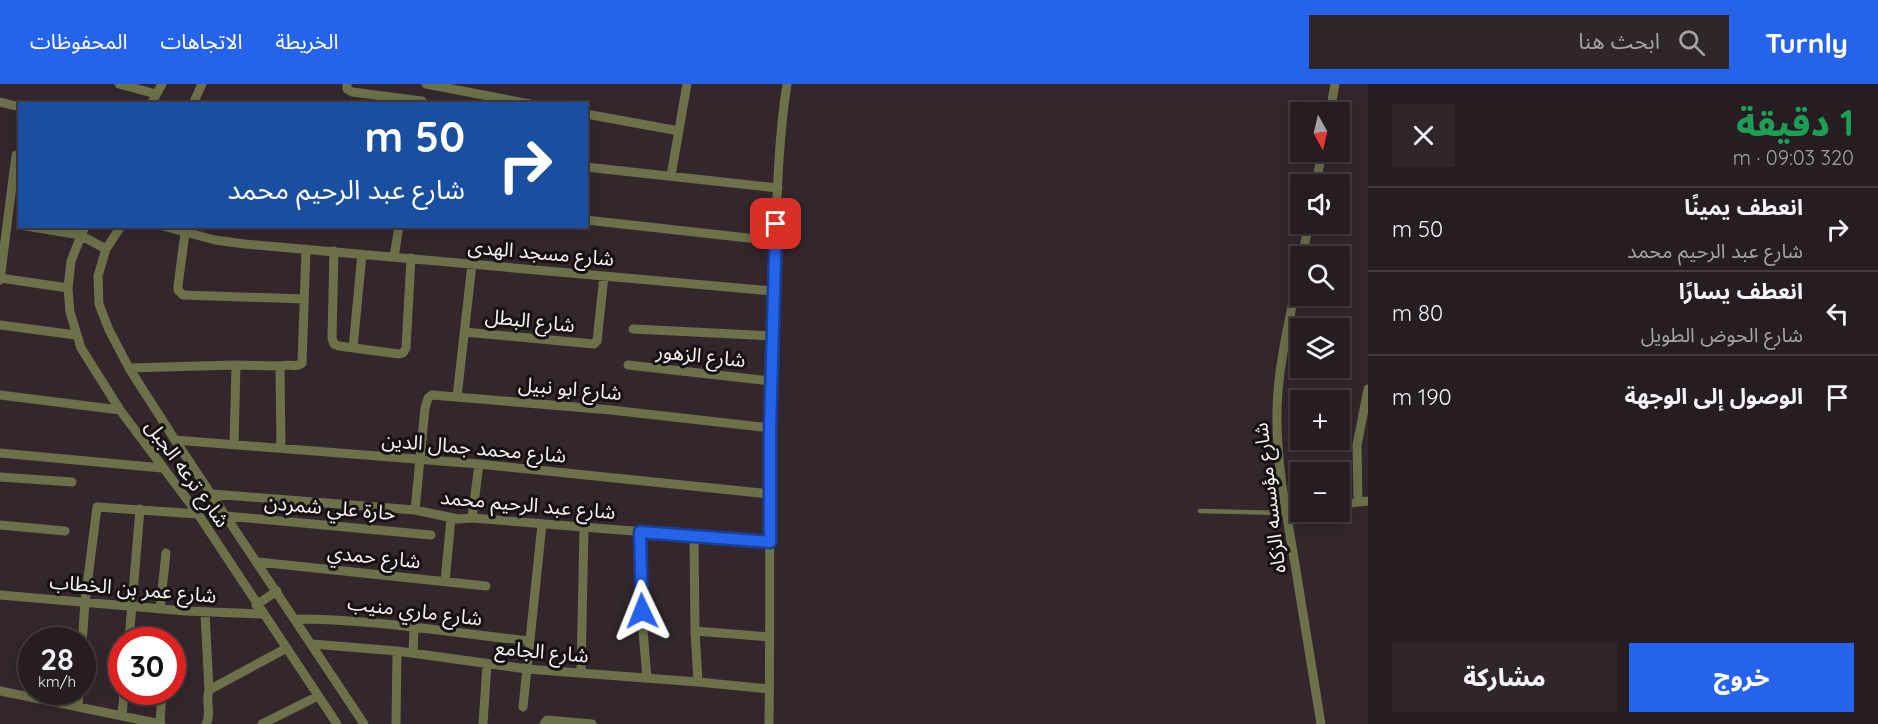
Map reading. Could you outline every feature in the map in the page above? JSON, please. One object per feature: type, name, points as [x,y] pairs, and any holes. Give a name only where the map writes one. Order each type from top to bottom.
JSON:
[{"type":"street","points":[[119,84],[156,94]]},
{"type":"street","points":[[152,102],[162,84]]},
{"type":"street","points":[[194,102],[202,84]]},
{"type":"street","points":[[347,84],[347,89],[352,92],[422,102],[426,84],[520,102]]},
{"type":"street","points":[[671,176],[687,84]]},
{"type":"street","points":[[769,724],[773,291],[778,188],[787,84]]},
{"type":"street","points":[[1332,102],[1335,84]]},
{"type":"street","points":[[0,102],[18,106]]},
{"type":"street","points":[[588,114],[678,131]]},
{"type":"street","points":[[16,154],[0,279],[68,288]]},
{"type":"street","points":[[588,167],[778,188]]},
{"type":"street","points":[[588,220],[776,241]]},
{"type":"street","points":[[7,224],[18,226]]},
{"type":"street","points":[[48,228],[82,231],[106,249]]},
{"type":"street","name":"شارع ترعه الجبل","points":[[120,228],[106,249],[98,276],[99,304],[109,330],[129,368],[175,440],[364,724]]},
{"type":"street","name":"شارع مسجد الهدى","points":[[169,228],[245,244],[773,291]]},
{"type":"street","points":[[394,256],[399,228]]},
{"type":"street","name":"شارع ترعه الجبل","points":[[82,231],[71,261],[68,288],[70,312],[76,335],[88,360],[120,410],[198,514],[285,649],[337,724]]},
{"type":"street","points":[[185,233],[178,286],[178,290],[183,295],[304,299]]},
{"type":"street","points":[[129,368],[298,366],[302,363],[306,249]]},
{"type":"street","points":[[334,251],[332,341],[336,345],[399,354],[403,353],[406,348],[411,258]]},
{"type":"street","points":[[353,348],[362,254]]},
{"type":"street","points":[[457,397],[472,264]]},
{"type":"street","name":"شارع البطل","points":[[464,332],[594,344],[597,341],[604,276]]},
{"type":"street","name":"شارع مؤسسه الزكاه","points":[[1292,306],[1283,351],[1277,412],[1286,513],[1321,724]]},
{"type":"street","points":[[0,325],[76,335]]},
{"type":"street","points":[[633,329],[772,336]]},
{"type":"street","points":[[234,444],[236,365]]},
{"type":"street","name":"شارع الزهور","points":[[627,365],[771,381]]},
{"type":"street","points":[[280,448],[281,366]]},
{"type":"street","points":[[1358,502],[1357,446],[1365,424],[1368,389]]},
{"type":"street","points":[[0,395],[120,410]]},
{"type":"street","name":"شارع ابو نبيل","points":[[420,459],[428,398],[438,395],[611,410],[770,428]]},
{"type":"street","name":"شارع محمد جمال الدين","points":[[175,440],[479,464],[770,494]]},
{"type":"street","points":[[0,453],[162,468]]},
{"type":"street","points":[[415,510],[420,459]]},
{"type":"street","points":[[472,518],[479,464]]},
{"type":"street","points":[[0,477],[72,482]]},
{"type":"street","name":"شارع عبد الرحيم محمد","points":[[212,494],[415,510],[451,519],[472,518],[770,542]]},
{"type":"street","points":[[1350,503],[1368,501]]},
{"type":"street","points":[[83,627],[96,508],[100,506],[198,514]]},
{"type":"street","points":[[130,627],[140,509]]},
{"type":"street","points":[[1286,513],[1290,512]]},
{"type":"street","name":"حارة علي شمردن","points":[[226,516],[431,535]]},
{"type":"street","points":[[446,581],[451,519]]},
{"type":"street","points":[[523,706],[542,524]]},
{"type":"street","points":[[0,525],[65,531]]},
{"type":"street","points":[[581,673],[584,527]]},
{"type":"street","points":[[640,532],[647,678]]},
{"type":"street","points":[[694,536],[698,682]]},
{"type":"street","points":[[160,609],[166,553]]},
{"type":"street","name":"شارع حمدي","points":[[258,562],[486,586]]},
{"type":"street","points":[[256,605],[277,591]]},
{"type":"street","name":"شارع عمر بن الخطاب","points":[[0,595],[160,609],[262,614]]},
{"type":"street","points":[[205,612],[209,690],[207,695],[208,724]]},
{"type":"street","name":"شارع ماري منيب","points":[[296,619],[338,619],[530,641]]},
{"type":"street","points":[[413,653],[414,628]]},
{"type":"street","points":[[695,631],[769,637]]},
{"type":"street","name":"شارع الجامع","points":[[312,644],[397,651],[527,669],[698,682],[769,690]]},
{"type":"street","points":[[209,690],[285,649]]},
{"type":"street","points":[[396,724],[397,651]]},
{"type":"street","points":[[483,724],[487,664]]},
{"type":"street","points":[[0,691],[161,724],[162,705]]},
{"type":"street","points":[[262,724],[318,696]]},
{"type":"street","points":[[122,716],[123,705]]},
{"type":"street","points":[[544,724],[547,720],[592,724]]},
{"type":"lane","points":[[1200,511],[1286,513]]},
{"type":"route","points":[[642,611],[640,532],[770,542],[770,428],[776,224]]}]
